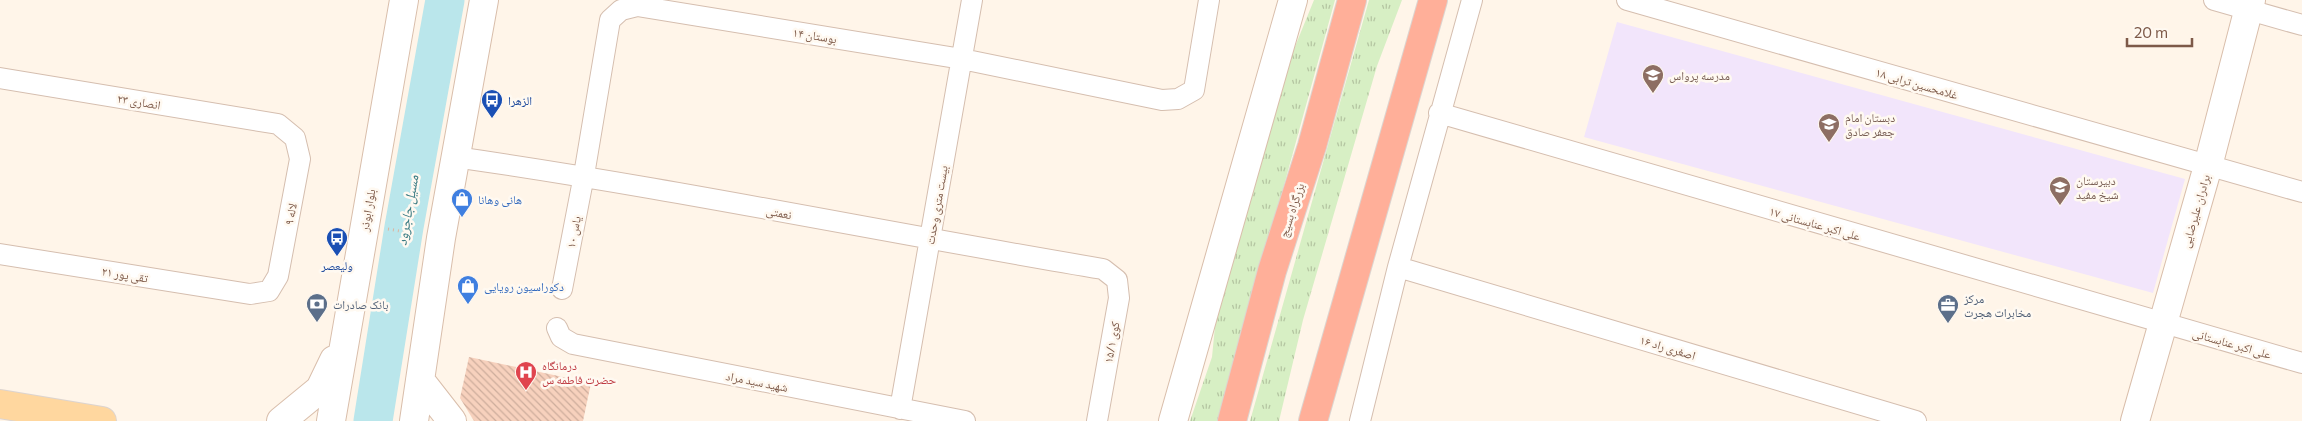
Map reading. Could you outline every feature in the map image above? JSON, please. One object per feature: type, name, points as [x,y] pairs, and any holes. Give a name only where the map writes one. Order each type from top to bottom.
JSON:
[{"type":"highway","name":"بزرگراه بسیج","points":[[1232,421],[1272,271],[1312,146],[1352,0]]},
{"type":"highway","points":[[1313,421],[1432,0]]},
{"type":"main road","name":"بلوار ابوذر","points":[[331,421],[404,0]]},
{"type":"main road","points":[[414,421],[455,156],[484,0]]},
{"type":"main road","points":[[1173,421],[1293,0]]},
{"type":"main road","points":[[1283,36],[1300,0]]},
{"type":"main road","name":"برادران علیرضایی","points":[[2135,421],[2208,166],[2250,5]]},
{"type":"main road","points":[[281,421],[320,388],[344,341]]},
{"type":"main road","points":[[420,380],[452,421]]},
{"type":"main road","points":[[0,404],[102,421]]},
{"type":"street","name":"بیست متری وحدت","points":[[900,410],[972,0]]},
{"type":"street","name":"بوستان ۱۴","points":[[584,175],[610,20],[621,10],[637,6],[962,59],[1162,100],[1178,99],[1194,90],[1209,0]]},
{"type":"street","points":[[1360,421],[1398,267],[1439,113],[1472,0]]},
{"type":"street","name":"غلامحسین ترابی ۱۸","points":[[1626,0],[2302,192]]},
{"type":"street","points":[[2214,0],[2250,5],[2302,25]]},
{"type":"street","name":"انصاری ۲۳","points":[[0,78],[278,124]]},
{"type":"street","name":"علی اکبر عنابستانی ۱۷","points":[[1439,113],[2163,323]]},
{"type":"street","name":"لاله ۹","points":[[250,294],[269,291],[278,276],[300,159],[295,138],[278,124]]},
{"type":"street","name":"نعمتی","points":[[455,156],[584,175],[930,240],[1103,269]]},
{"type":"street","name":"یاس ۱۰","points":[[562,289],[584,175]]},
{"type":"street","name":"تقی پور ۲۱","points":[[0,254],[250,294]]},
{"type":"street","name":"اصغری راد ۱۶","points":[[1398,267],[1916,421]]},
{"type":"street","name":"کوی ۱۵/۱","points":[[1097,421],[1119,298],[1118,280],[1103,269]]},
{"type":"street","name":"علی اکبر عنابستانی","points":[[2163,323],[2302,363]]},
{"type":"street","name":"شهید سید مراد","points":[[557,328],[561,337],[573,344],[900,410],[964,421]]},
{"type":"path","points":[[390,230],[418,234]]},
{"type":"shaded area","points":[[1617,22],[2185,179],[2153,293],[1584,137]]},
{"type":"green space","points":[[1314,0],[1335,0],[1219,421],[1190,421],[1212,357],[1218,296],[1285,71]]},
{"type":"green space","points":[[1369,0],[1402,0],[1377,66],[1303,320],[1279,421],[1250,421]]},
{"type":"building","name":"درمانگاه حضرت فاطمه س","points":[[469,357],[591,383],[583,421],[474,421],[460,398]]},
{"type":"waterway","name":"مسیل جاجرود","points":[[373,421],[404,227],[445,0]]},
{"type":"place","name":"مدرسه پرواس","points":[[1653,94]]},
{"type":"place","name":"الزهرا","points":[[492,119]]},
{"type":"place","name":"دبستان امام جعفر صادق","points":[[1829,143]]},
{"type":"place","name":"دبیرستان شیخ مفید","points":[[2060,206]]},
{"type":"place","name":"هانی وهانا","points":[[462,218]]},
{"type":"place","name":"ولیعصر","points":[[337,257]]},
{"type":"place","name":"دکوراسیون رویایی","points":[[468,305]]},
{"type":"place","name":"بانک صادرات","points":[[317,323]]},
{"type":"place","name":"مرکز مخابرات هجرت","points":[[1948,324]]},
{"type":"place","name":"درمانگاه حضرت فاطمه س","points":[[526,391]]}]
